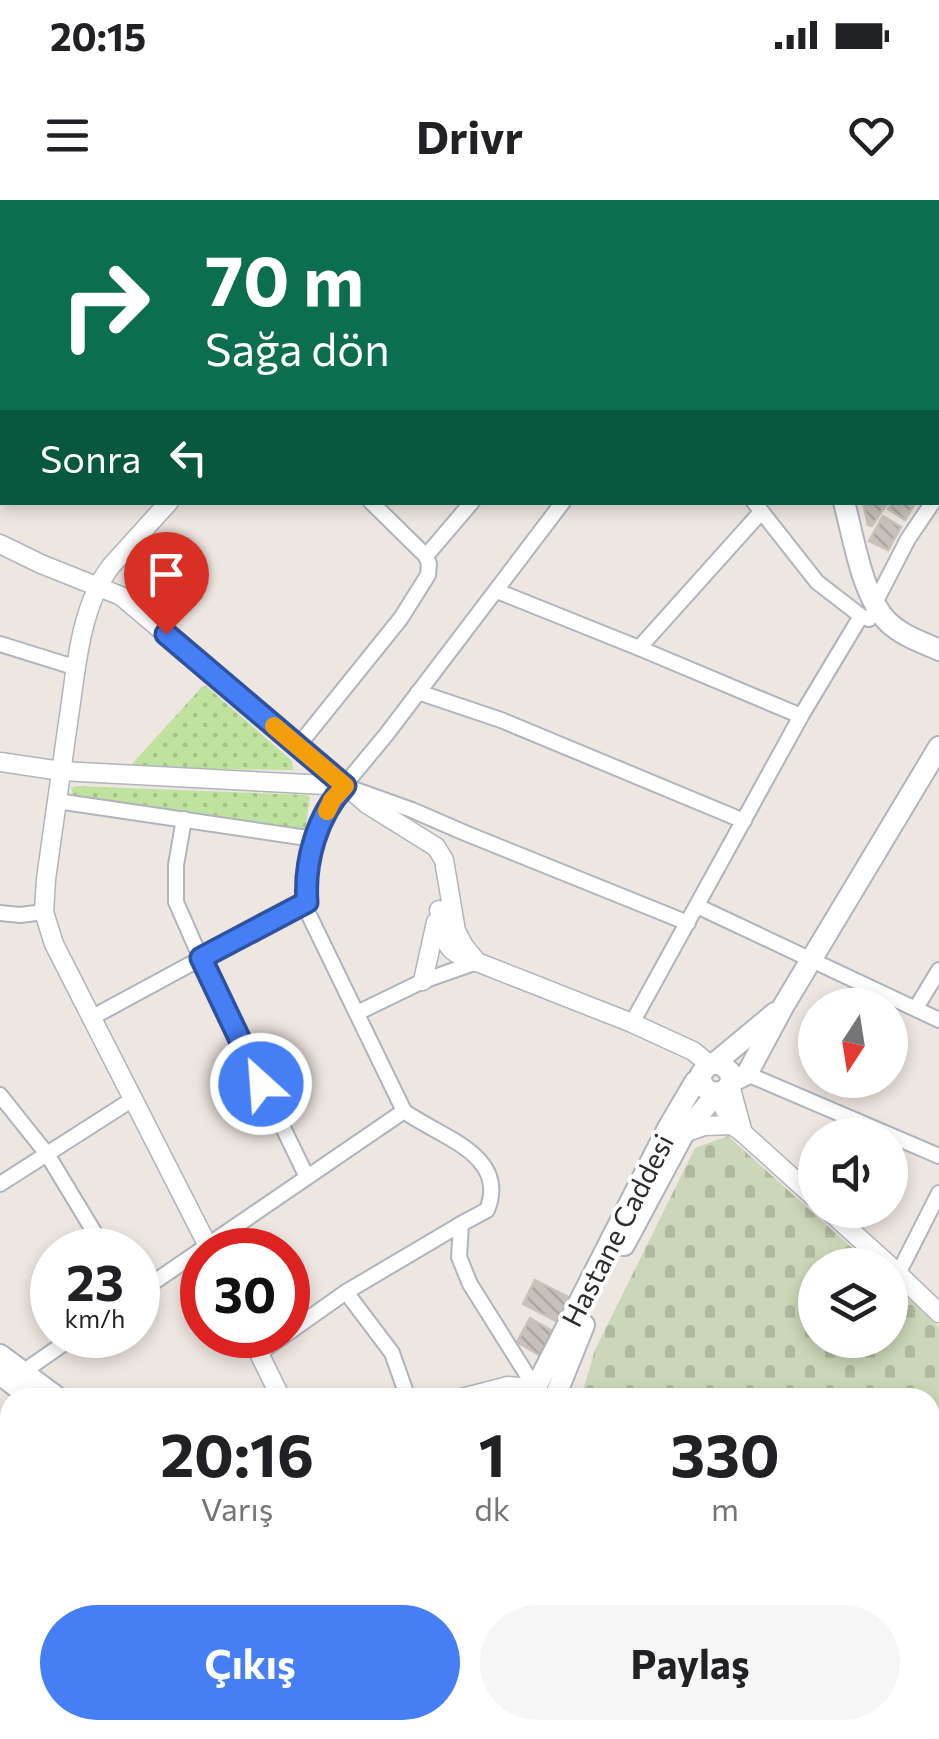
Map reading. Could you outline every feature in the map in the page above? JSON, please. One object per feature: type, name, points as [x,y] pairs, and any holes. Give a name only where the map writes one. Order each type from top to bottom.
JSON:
[{"type":"main road","points":[[845,505],[865,580],[868,609],[898,630],[939,650]]},
{"type":"main road","name":"Hastane Caddesi","points":[[543,1388],[570,1357],[600,1290],[684,1132],[731,1083],[784,1005],[939,747]]},
{"type":"main road","name":"Hastane Caddesi","points":[[541,1388],[668,1128],[696,1082],[784,1005]]},
{"type":"main road","points":[[708,1068],[705,1089],[731,1083]]},
{"type":"main road","points":[[0,1355],[45,1388]]},
{"type":"street","points":[[166,505],[111,566],[98,586],[84,629],[44,912],[54,944],[199,1228]]},
{"type":"street","points":[[298,746],[401,618],[428,574],[430,564],[426,556],[374,505]]},
{"type":"street","points":[[426,556],[469,505]]},
{"type":"street","points":[[310,1317],[346,1292],[488,1210],[492,1182],[474,1154],[404,1110],[308,913],[306,882],[314,839],[332,800],[561,505]]},
{"type":"street","points":[[632,1023],[801,716],[931,505]]},
{"type":"street","points":[[639,648],[758,507],[817,582],[868,609]]},
{"type":"street","points":[[0,544],[121,596],[366,804],[436,847],[444,860],[456,931],[477,962]]},
{"type":"street","points":[[497,591],[801,716]]},
{"type":"street","points":[[0,644],[76,668]]},
{"type":"street","points":[[418,692],[501,720],[744,821]]},
{"type":"street","points":[[0,762],[61,771],[345,786],[688,923]]},
{"type":"street","points":[[57,801],[314,839]]},
{"type":"street","points":[[184,820],[176,865],[176,902],[306,1177]]},
{"type":"street","points":[[423,981],[445,872]]},
{"type":"street","points":[[91,1018],[307,902]]},
{"type":"street","points":[[697,906],[939,1020]]},
{"type":"street","points":[[439,910],[447,946],[457,955],[632,1023],[693,1052],[708,1068]]},
{"type":"street","points":[[0,913],[20,916],[44,912]]},
{"type":"street","points":[[357,1013],[423,981],[477,962]]},
{"type":"street","points":[[916,1008],[939,970]]},
{"type":"street","points":[[738,1129],[731,1083],[939,1156]]},
{"type":"street","points":[[0,1095],[46,1154],[91,1228]]},
{"type":"street","points":[[0,1184],[133,1098]]},
{"type":"street","points":[[236,1228],[404,1110]]},
{"type":"street","points":[[684,1132],[704,1126],[738,1129],[798,1183]]},
{"type":"street","points":[[905,1248],[939,1193]]},
{"type":"street","points":[[460,1224],[459,1257],[470,1284],[538,1388]]},
{"type":"street","points":[[848,1228],[870,1248]]},
{"type":"street","points":[[908,1283],[939,1313]]},
{"type":"street","points":[[346,1292],[392,1353],[404,1388]]},
{"type":"street","points":[[23,1372],[43,1358]]},
{"type":"street","points":[[261,1358],[275,1388]]},
{"type":"green space","points":[[206,686],[292,761],[293,770],[137,768],[132,764]]},
{"type":"green space","points":[[71,788],[310,797],[305,830],[74,797]]},
{"type":"green space","points":[[728,1136],[798,1199],[798,1228],[830,1228],[852,1248],[798,1248],[798,1358],[908,1358],[908,1299],[939,1327],[939,1388],[584,1388],[595,1350],[695,1148]]},
{"type":"building","points":[[864,505],[886,505],[872,526],[868,525]]},
{"type":"building","points":[[891,505],[914,505],[905,520],[888,509]]},
{"type":"building","points":[[883,516],[901,527],[888,550],[869,541]]},
{"type":"building","points":[[535,1280],[572,1299],[560,1323],[523,1304]]},
{"type":"building","points":[[530,1318],[554,1332],[541,1356],[517,1342]]},
{"type":"slow traffic","points":[[274,726],[345,786],[327,811]]},
{"type":"route","points":[[166,634],[345,786],[332,800],[314,839],[306,882],[307,902],[201,958],[261,1084]]}]
